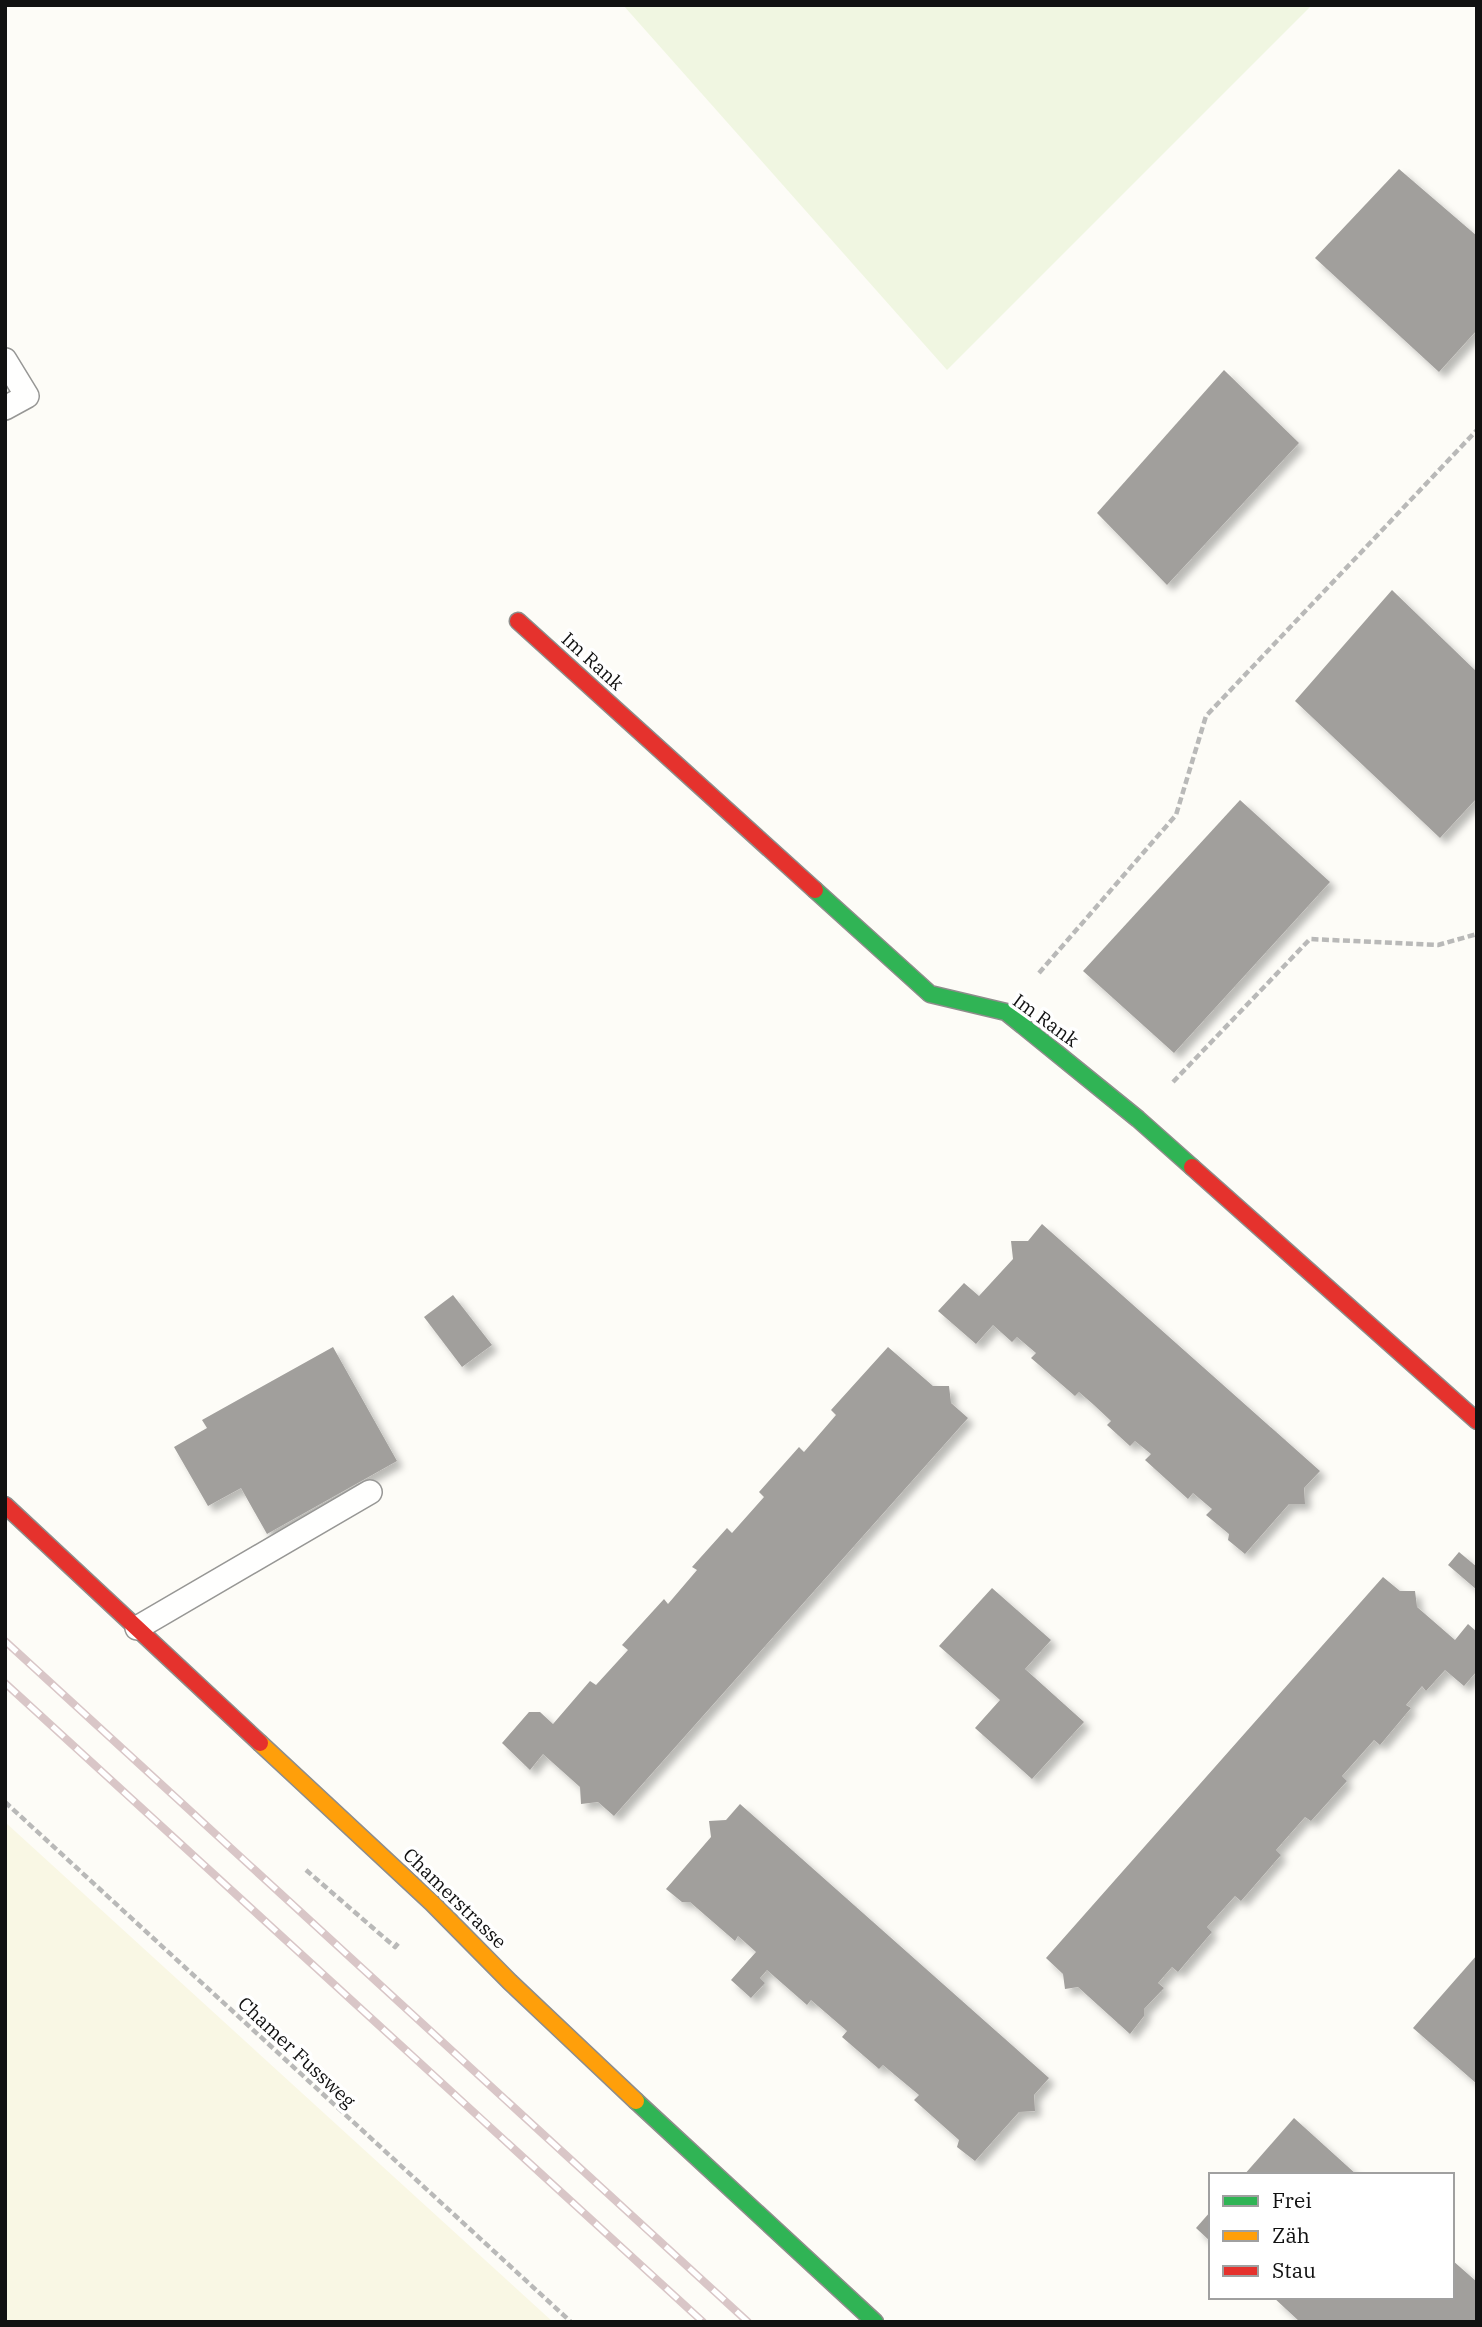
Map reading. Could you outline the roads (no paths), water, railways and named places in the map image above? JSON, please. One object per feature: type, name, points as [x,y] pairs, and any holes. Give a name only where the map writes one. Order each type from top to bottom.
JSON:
[{"type":"street","name":"Im Rank","points":[[518,621],[930,994],[1006,1012],[1138,1119],[1477,1421]]},
{"type":"street","name":"Chamerstrasse","points":[[5,1505],[422,1893],[510,1982],[807,2261],[876,2322]]},
{"type":"lane","points":[[5,360],[27,396],[5,408]]},
{"type":"lane","points":[[137,1628],[370,1492]]},
{"type":"railway","points":[[5,1641],[748,2322]]},
{"type":"railway","points":[[5,1683],[703,2322]]}]
